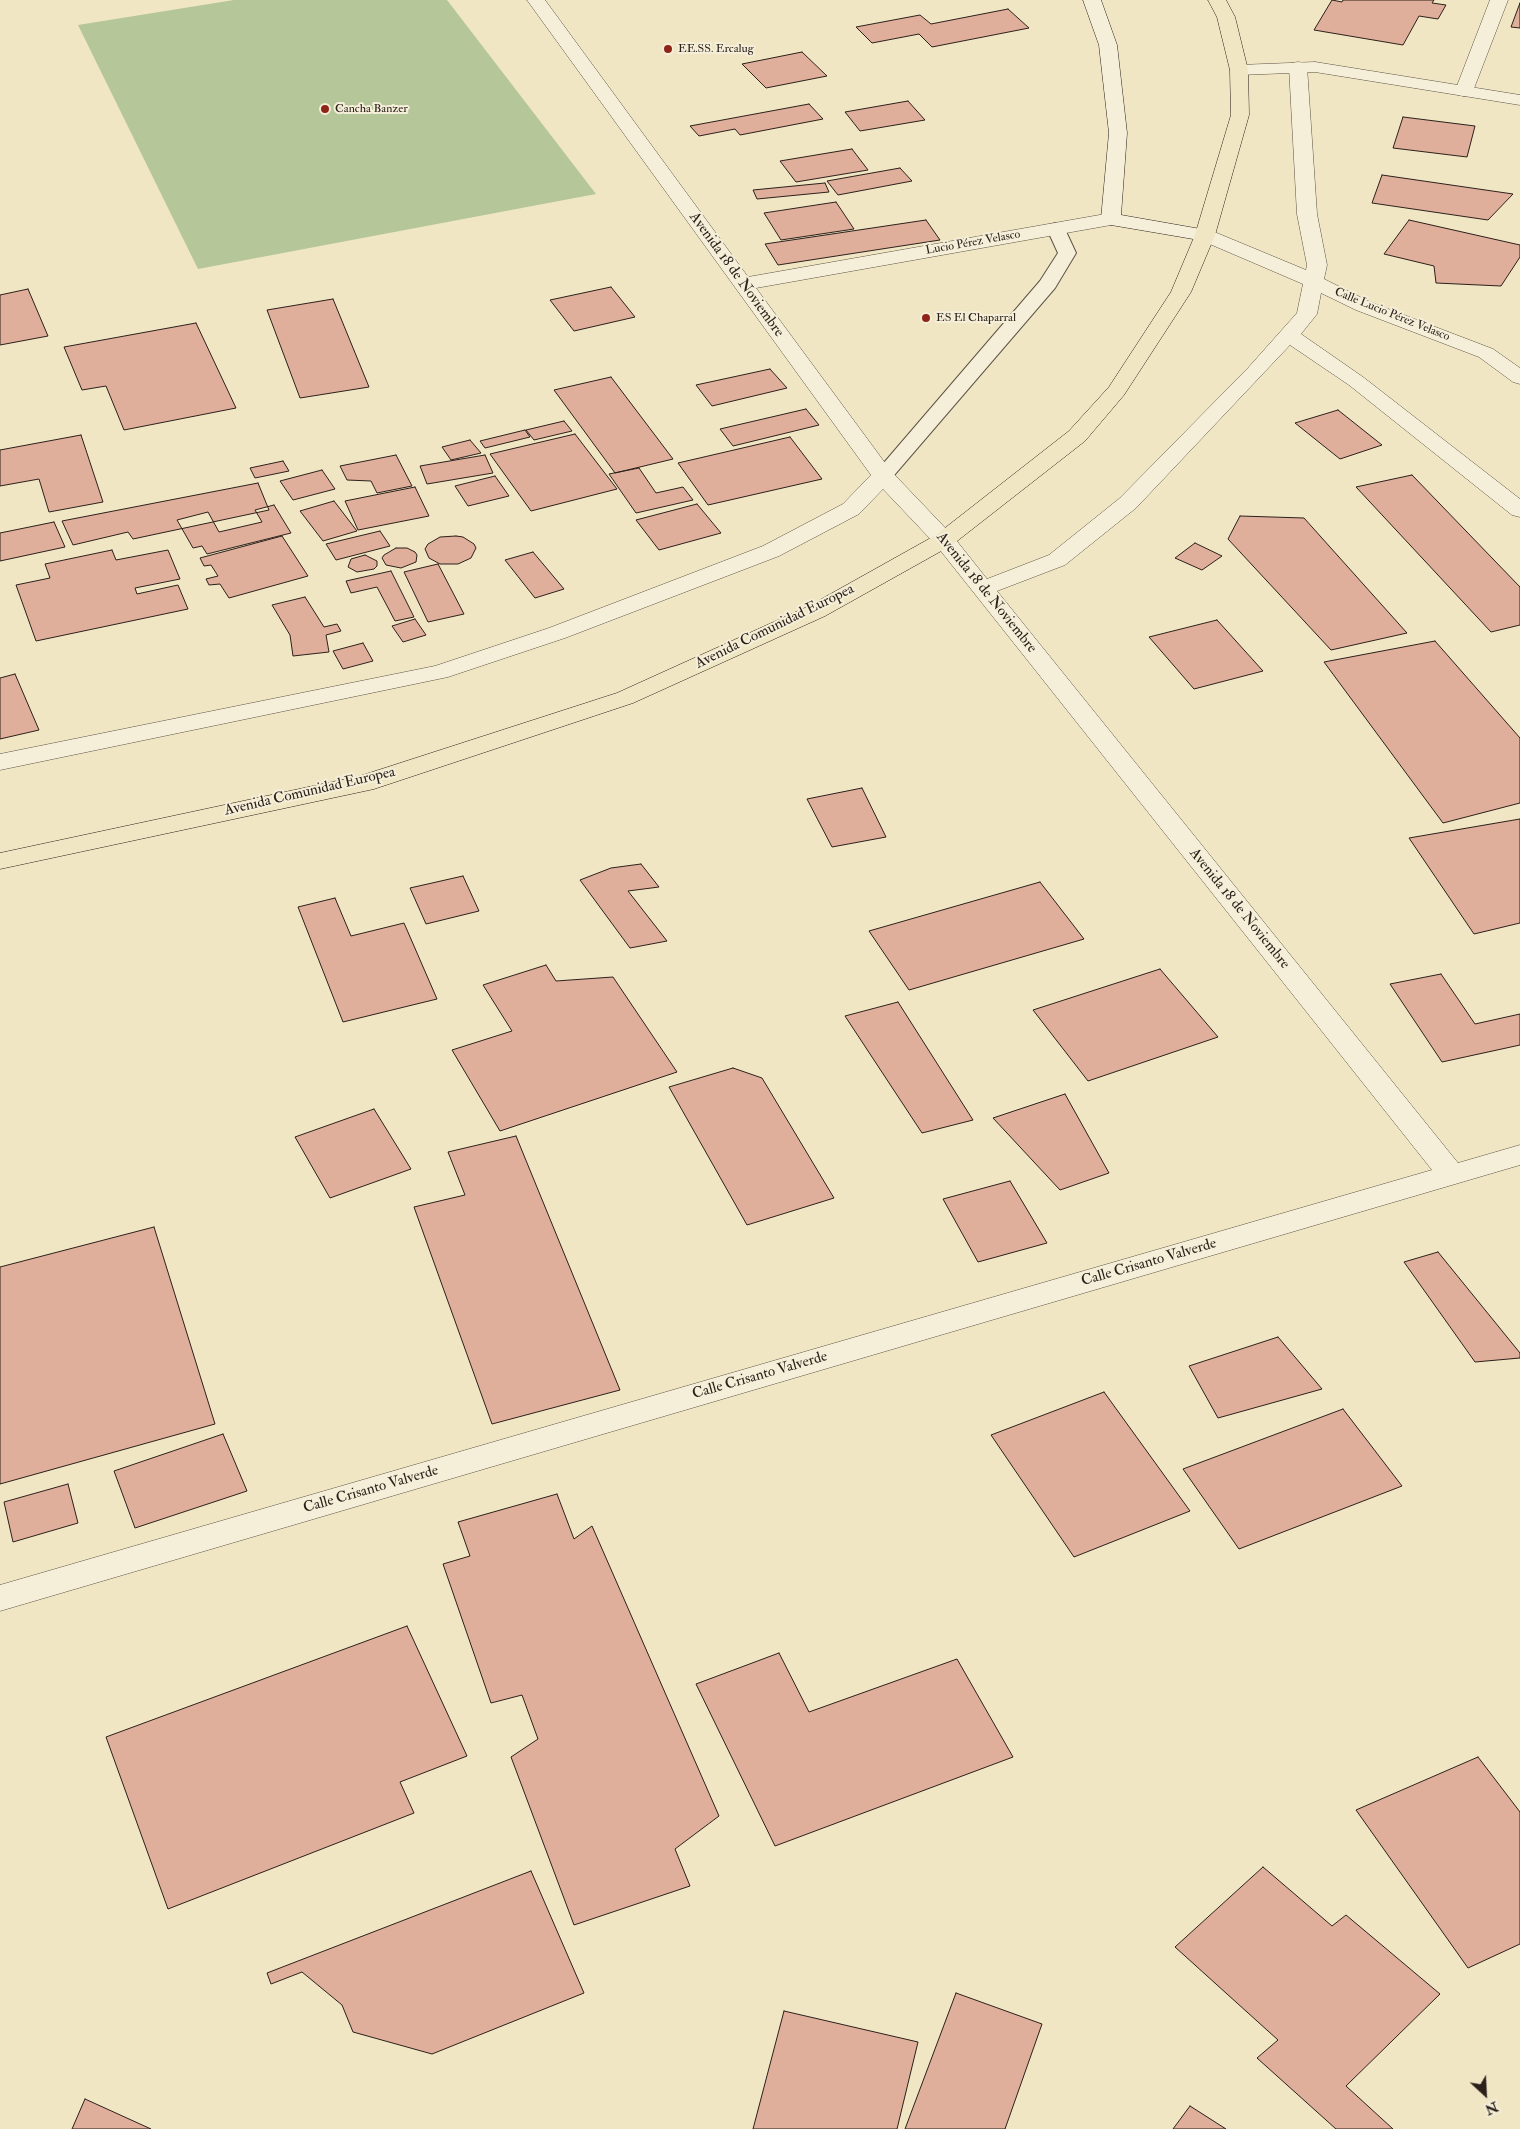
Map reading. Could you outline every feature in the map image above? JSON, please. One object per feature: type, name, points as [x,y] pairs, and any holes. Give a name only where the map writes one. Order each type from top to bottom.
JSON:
[{"type":"main road","name":"Avenida Comunidad Europea","points":[[0,861],[365,783],[625,698],[817,610],[944,540],[1077,436],[1118,391],[1181,292],[1205,235],[1240,116],[1239,70],[1226,17],[1217,0]]},
{"type":"street","name":"Avenida 18 de Noviembre","points":[[536,0],[884,476],[944,540],[1451,1174]]},
{"type":"street","points":[[1092,0],[1108,45],[1118,133],[1112,219]]},
{"type":"street","points":[[1464,91],[1499,0]]},
{"type":"street","points":[[983,589],[1057,560],[1128,503],[1289,336],[1307,314],[1317,265],[1307,214],[1298,67]]},
{"type":"street","points":[[1239,70],[1314,67],[1520,100]]},
{"type":"street","name":"Lucio Pérez Velasco","points":[[742,284],[1112,219],[1205,235]]},
{"type":"street","name":"Calle Lucio Pérez Velasco","points":[[1205,235],[1314,282],[1363,306],[1486,353],[1520,378]]},
{"type":"street","points":[[1289,336],[1356,381],[1520,510]]},
{"type":"street","points":[[1486,353],[1520,359]]},
{"type":"street","points":[[0,762],[440,672],[557,633],[771,551],[851,509],[884,476]]},
{"type":"street","name":"Calle Crisanto Valverde","points":[[0,1598],[1520,1155]]},
{"type":"lane","points":[[884,476],[1048,284],[1067,253],[1056,229]]},
{"type":"green space","name":"Cancha Banzer","points":[[234,0],[447,0],[596,194],[198,269],[78,25]]},
{"type":"building","points":[[1332,0],[1342,2],[1343,0],[1434,0],[1432,3],[1446,5],[1438,19],[1419,16],[1403,45],[1314,30]]},
{"type":"building","points":[[1520,3],[1520,28],[1511,27]]},
{"type":"building","points":[[1008,9],[1029,28],[932,47],[919,34],[872,43],[856,27],[920,15],[931,24]]},
{"type":"building","points":[[802,52],[827,76],[766,88],[742,64]]},
{"type":"building","points":[[908,101],[925,120],[860,131],[845,112]]},
{"type":"building","points":[[809,104],[823,119],[740,135],[735,129],[699,136],[690,126]]},
{"type":"building","points":[[1403,117],[1475,126],[1467,157],[1393,148]]},
{"type":"building","points":[[852,149],[868,170],[796,182],[780,161]]},
{"type":"building","points":[[900,168],[912,181],[838,195],[827,181]]},
{"type":"building","points":[[1382,175],[1513,194],[1488,220],[1372,203]]},
{"type":"building","points":[[825,183],[829,192],[757,199],[753,190]]},
{"type":"building","points":[[836,202],[854,229],[781,240],[764,213]]},
{"type":"building","points":[[926,220],[940,240],[778,265],[765,244]]},
{"type":"building","points":[[1409,220],[1520,245],[1520,257],[1501,286],[1436,283],[1434,266],[1384,254]]},
{"type":"building","points":[[611,287],[635,317],[574,331],[550,300]]},
{"type":"building","points":[[28,289],[48,336],[0,345],[0,295]]},
{"type":"building","points":[[333,299],[369,387],[300,398],[267,310]]},
{"type":"building","points":[[196,323],[236,408],[124,430],[106,386],[82,390],[64,347]]},
{"type":"building","points":[[770,369],[787,388],[712,406],[696,385]]},
{"type":"building","points":[[611,377],[673,459],[615,473],[554,390]]},
{"type":"building","points":[[806,409],[819,425],[733,446],[720,429]]},
{"type":"building","points":[[1338,410],[1382,445],[1340,459],[1295,423]]},
{"type":"building","points":[[564,421],[572,431],[534,440],[526,430]]},
{"type":"building","points":[[525,430],[530,437],[485,448],[480,441]]},
{"type":"building","points":[[575,434],[617,489],[531,511],[490,454]]},
{"type":"building","points":[[81,435],[103,502],[49,512],[39,479],[0,486],[0,450]]},
{"type":"building","points":[[790,437],[822,479],[708,505],[678,463]]},
{"type":"building","points":[[470,440],[481,453],[451,460],[442,447]]},
{"type":"building","points":[[396,455],[412,486],[377,493],[371,481],[347,480],[340,466]]},
{"type":"building","points":[[485,455],[493,473],[427,484],[420,466]]},
{"type":"building","points":[[283,461],[289,471],[255,478],[250,468]]},
{"type":"building","points":[[639,468],[656,493],[683,487],[693,500],[636,513],[609,474]]},
{"type":"building","points":[[322,470],[335,489],[293,500],[280,481]]},
{"type":"building","points":[[1412,475],[1520,587],[1520,625],[1491,632],[1356,487]]},
{"type":"building","points":[[495,476],[509,496],[468,506],[455,486]]},
{"type":"building","points":[[258,483],[269,510],[133,539],[128,532],[73,545],[62,521]]},
{"type":"building","points":[[415,487],[429,516],[358,530],[345,501]]},
{"type":"building","points":[[334,501],[357,531],[323,541],[300,511]]},
{"type":"building","points":[[697,504],[721,533],[659,550],[636,520]]},
{"type":"building","points":[[274,505],[291,533],[207,554],[202,546],[193,548],[177,520],[208,512],[219,532],[262,522],[255,510]]},
{"type":"building","points":[[1240,516],[1304,518],[1407,633],[1331,650],[1228,539]]},
{"type":"building","points":[[54,522],[65,547],[0,561],[0,533]]},
{"type":"building","points":[[380,531],[390,546],[336,560],[326,544]]},
{"type":"building","points":[[282,536],[308,576],[229,598],[220,584],[209,585],[206,579],[218,576],[211,565],[204,566],[200,558]]},
{"type":"building","points":[[440,537],[463,537],[474,544],[476,548],[471,558],[458,564],[440,564],[429,558],[425,549],[428,544]]},
{"type":"building","points":[[1195,543],[1222,556],[1202,570],[1175,558]]},
{"type":"building","points":[[396,548],[407,548],[415,552],[417,555],[416,562],[401,568],[386,565],[382,558]]},
{"type":"building","points":[[112,550],[116,560],[168,550],[180,579],[135,588],[137,594],[178,585],[188,609],[36,641],[16,585],[50,578],[45,564]]},
{"type":"building","points":[[533,552],[564,589],[535,598],[505,560]]},
{"type":"building","points":[[365,555],[377,561],[377,566],[374,569],[357,572],[348,567],[351,559]]},
{"type":"building","points":[[438,564],[464,614],[428,622],[404,572]]},
{"type":"building","points":[[391,571],[414,617],[395,621],[377,587],[351,593],[346,581]]},
{"type":"building","points":[[305,597],[324,627],[337,624],[341,631],[326,635],[329,652],[293,656],[290,635],[272,605]]},
{"type":"building","points":[[415,619],[426,635],[403,642],[392,626]]},
{"type":"building","points":[[1217,620],[1263,671],[1194,689],[1149,637]]},
{"type":"building","points":[[1435,641],[1520,738],[1520,803],[1443,823],[1324,662]]},
{"type":"building","points":[[363,643],[373,661],[343,669],[333,651]]},
{"type":"building","points":[[15,674],[39,730],[0,739],[0,678]]},
{"type":"building","points":[[862,788],[886,837],[832,847],[807,799]]},
{"type":"building","points":[[1520,819],[1520,923],[1474,934],[1409,838]]},
{"type":"building","points":[[641,864],[659,887],[628,891],[667,941],[630,948],[580,880],[611,868]]},
{"type":"building","points":[[463,876],[479,911],[426,924],[410,888]]},
{"type":"building","points":[[1040,882],[1084,939],[909,990],[869,931]]},
{"type":"building","points":[[335,898],[351,936],[404,923],[437,999],[343,1022],[298,907]]},
{"type":"building","points":[[546,965],[556,981],[613,977],[677,1072],[500,1131],[452,1050],[512,1031],[483,985]]},
{"type":"building","points":[[1160,969],[1218,1037],[1088,1081],[1033,1010]]},
{"type":"building","points":[[1441,974],[1475,1024],[1520,1014],[1520,1045],[1442,1062],[1390,984]]},
{"type":"building","points":[[898,1002],[973,1120],[922,1133],[845,1016]]},
{"type":"building","points":[[733,1068],[762,1078],[834,1198],[747,1225],[669,1087]]},
{"type":"building","points":[[1065,1094],[1109,1173],[1060,1190],[993,1118]]},
{"type":"building","points":[[374,1109],[411,1169],[330,1198],[295,1137]]},
{"type":"building","points":[[516,1136],[620,1390],[492,1424],[414,1207],[465,1195],[448,1152]]},
{"type":"building","points":[[1010,1181],[1047,1243],[978,1262],[943,1199]]},
{"type":"building","points":[[154,1227],[215,1424],[0,1484],[0,1267]]},
{"type":"building","points":[[1438,1252],[1520,1353],[1520,1358],[1475,1362],[1404,1262]]},
{"type":"building","points":[[1278,1337],[1322,1389],[1218,1418],[1189,1366]]},
{"type":"building","points":[[1104,1392],[1190,1511],[1074,1557],[991,1435]]},
{"type":"building","points":[[1343,1409],[1402,1486],[1239,1549],[1183,1469]]},
{"type":"building","points":[[223,1434],[247,1491],[135,1528],[114,1471]]},
{"type":"building","points":[[68,1484],[78,1523],[13,1542],[4,1502]]},
{"type":"building","points":[[557,1494],[574,1539],[592,1526],[719,1816],[675,1849],[690,1886],[574,1925],[511,1757],[538,1739],[522,1695],[491,1703],[443,1564],[470,1556],[458,1522]]},
{"type":"building","points":[[407,1626],[467,1756],[400,1782],[414,1813],[168,1909],[106,1737]]},
{"type":"building","points":[[779,1653],[809,1712],[957,1659],[1013,1757],[775,1846],[696,1684]]},
{"type":"building","points":[[1478,1757],[1520,1812],[1520,1944],[1468,1968],[1356,1810]]},
{"type":"building","points":[[1263,1867],[1332,1926],[1346,1915],[1440,1994],[1346,2086],[1393,2129],[1336,2129],[1257,2058],[1278,2040],[1175,1947]]},
{"type":"building","points":[[531,1871],[584,1993],[432,2054],[353,2032],[342,2005],[302,1972],[271,1984],[267,1973]]},
{"type":"building","points":[[956,1993],[1042,2024],[1005,2129],[905,2129]]},
{"type":"building","points":[[784,2011],[918,2042],[897,2129],[753,2129]]},
{"type":"building","points":[[85,2099],[151,2129],[72,2129]]},
{"type":"building","points":[[1190,2106],[1226,2129],[1173,2129]]},
{"type":"place","name":"EE.SS. Ercalug","points":[[668,49]]},
{"type":"place","name":"Cancha Banzer","points":[[325,109]]},
{"type":"place","name":"ES El Chaparral","points":[[926,318]]}]
